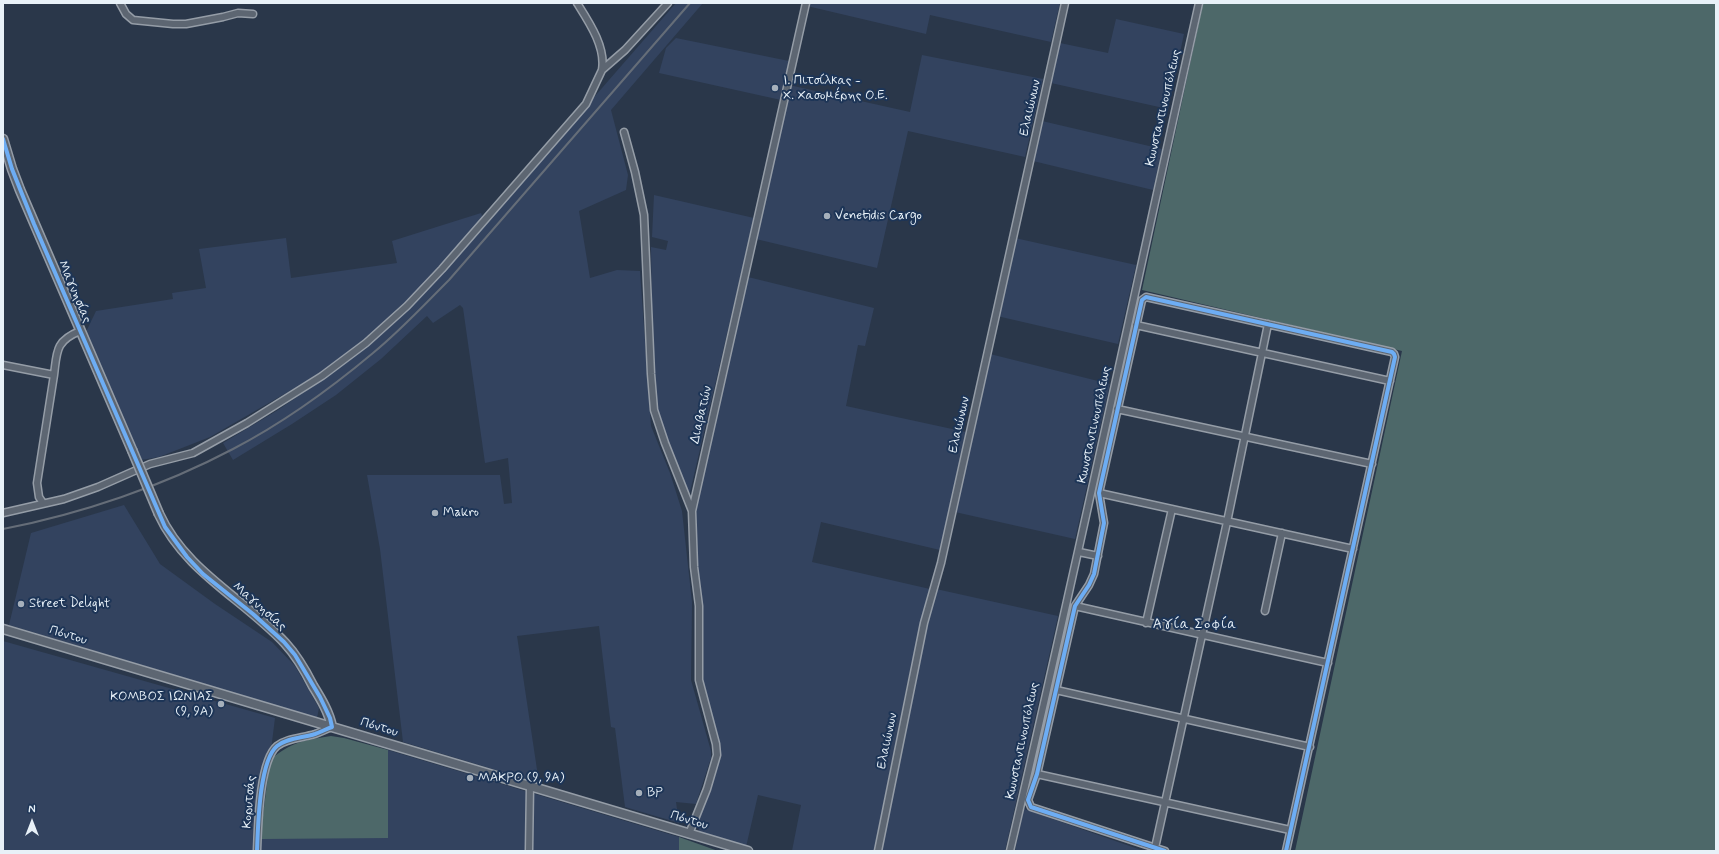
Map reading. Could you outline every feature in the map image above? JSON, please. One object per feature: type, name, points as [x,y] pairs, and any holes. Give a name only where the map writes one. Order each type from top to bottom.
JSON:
[{"type":"street","points":[[120,3],[126,14],[133,20],[173,24],[186,24],[238,13],[254,14]]},
{"type":"street","points":[[3,513],[64,498],[98,487],[150,464],[193,453],[247,423],[322,376],[366,343],[407,306],[442,269],[586,104],[602,70],[603,58],[598,42],[590,25],[577,3]]},
{"type":"street","points":[[602,70],[625,50],[668,3]]},
{"type":"street","name":"Διαβατών","points":[[689,834],[707,789],[717,755],[716,744],[699,680],[699,606],[694,567],[692,511],[806,3]]},
{"type":"street","name":"Ελαιώνων","points":[[878,851],[924,623],[941,563],[1065,3]]},
{"type":"street","name":"Κωνσταντινουπόλεως","points":[[1010,851],[1079,552],[1199,3]]},
{"type":"street","points":[[624,132],[635,172],[644,215],[650,374],[654,410],[665,443],[692,511]]},
{"type":"street","name":"Μαγνησίας","points":[[3,139],[20,190],[159,514],[172,539],[203,574],[254,614],[284,642],[295,655],[323,704],[330,718],[332,727]]},
{"type":"street","points":[[1165,851],[1031,807],[1028,800],[1037,774],[1074,606],[1089,585],[1094,574],[1104,523],[1099,493],[1136,325],[1142,300],[1146,296],[1392,352],[1396,357],[1286,851]]},
{"type":"street","points":[[1155,848],[1166,804],[1227,522],[1268,324]]},
{"type":"street","points":[[1136,325],[1390,381]]},
{"type":"street","points":[[43,503],[39,497],[37,483],[60,344],[67,337],[80,332]]},
{"type":"street","points":[[3,365],[54,376]]},
{"type":"street","points":[[1117,409],[1372,464]]},
{"type":"street","points":[[1099,493],[1353,549]]},
{"type":"street","points":[[1146,623],[1172,509]]},
{"type":"street","points":[[1265,612],[1282,533]]},
{"type":"street","points":[[1079,552],[1098,556]]},
{"type":"street","points":[[1074,606],[1328,663]]},
{"type":"street","name":"Πόντου","points":[[3,629],[748,851]]},
{"type":"street","points":[[1056,690],[1310,747]]},
{"type":"street","name":"Κορυτσάς","points":[[258,851],[264,774],[268,758],[277,746],[284,742],[314,734],[332,727]]},
{"type":"street","points":[[1037,774],[1166,804],[1290,830]]},
{"type":"street","points":[[529,851],[530,786]]},
{"type":"shaded area","points":[[676,3],[703,3],[611,110],[628,175],[626,190],[579,211],[590,278],[617,270],[640,271],[651,426],[670,473],[682,511],[692,602],[691,680],[711,751],[711,758],[696,804],[676,802],[679,823],[625,807],[615,728],[611,727],[599,626],[517,636],[539,783],[403,742],[380,549],[367,475],[500,475],[504,504],[512,503],[508,458],[485,463],[463,308],[460,305],[433,323],[427,316],[381,359],[336,395],[233,460],[223,443],[278,410],[323,379],[366,345],[441,273]]},
{"type":"shaded area","points":[[807,3],[1060,3],[1051,42],[930,15],[926,34],[807,6]]},
{"type":"shaded area","points":[[1116,19],[1184,34],[1168,109],[1051,83],[1060,43],[1108,53]]},
{"type":"shaded area","points":[[676,38],[789,61],[781,100],[659,73],[666,48]]},
{"type":"shaded area","points":[[922,55],[1043,79],[1025,157],[908,131],[877,268],[756,239],[789,85],[910,112]]},
{"type":"shaded area","points":[[1042,121],[1162,149],[1153,190],[1033,161]]},
{"type":"shaded area","points":[[654,195],[754,218],[690,492],[684,487],[659,422],[653,384],[651,247],[666,250],[668,241],[652,237]]},
{"type":"shaded area","points":[[481,213],[483,218],[417,291],[363,341],[319,374],[210,437],[159,457],[141,460],[84,336],[96,311],[173,299],[172,293],[206,288],[199,249],[286,238],[291,278],[397,263],[392,241]]},
{"type":"shaded area","points":[[1015,238],[1136,265],[1118,344],[997,316]]},
{"type":"shaded area","points":[[748,277],[874,308],[865,346],[858,345],[846,406],[966,432],[940,550],[821,522],[812,562],[930,589],[911,665],[874,851],[792,851],[801,805],[758,795],[746,847],[702,834],[699,831],[698,823],[718,757],[703,692],[700,668],[694,515]]},
{"type":"shaded area","points":[[990,354],[1110,384],[1075,539],[955,512]]},
{"type":"shaded area","points":[[124,505],[160,564],[215,604],[272,642],[295,666],[319,708],[317,718],[9,625],[31,533]]},
{"type":"shaded area","points":[[936,589],[1058,616],[1005,851],[880,851],[926,627]]},
{"type":"shaded area","points":[[3,641],[275,718],[260,838],[388,838],[388,750],[679,837],[679,851],[3,851]]},
{"type":"shaded area","points":[[1024,809],[1144,851],[1015,851]]},
{"type":"green space","points":[[1203,3],[1716,3],[1716,851],[1295,851],[1402,351],[1142,290]]},
{"type":"green space","points":[[331,736],[388,750],[388,838],[260,839],[270,760],[285,749],[299,743]]},
{"type":"green space","points":[[679,837],[718,851],[679,851]]},
{"type":"railway","points":[[3,529],[92,507],[150,487],[178,475],[252,439],[306,405],[340,380],[393,336],[449,280],[690,3]]},
{"type":"cycle path","points":[[3,139],[12,169],[34,224],[165,527],[187,557],[203,574],[253,614],[284,642],[295,655],[320,697],[330,718],[332,727],[315,734],[285,741],[277,746],[271,754],[266,766],[263,780],[257,851]]},
{"type":"cycle path","points":[[1165,851],[1031,807],[1028,800],[1037,774],[1075,606],[1089,585],[1094,574],[1104,523],[1099,493],[1142,300],[1146,297],[1392,352],[1395,357],[1286,851]]},
{"type":"place","name":"Ι. Πιτσίλκας - Χ. Χασομέρης Ο.Ε.","points":[[775,88]]},
{"type":"place","name":"Venetidis Cargo","points":[[827,216]]},
{"type":"place","name":"Makro","points":[[435,513]]},
{"type":"place","name":"Street Delight","points":[[21,604]]},
{"type":"place","name":"ΚΟΜΒΟΣ ΙΩΝΙΑΣ (9, 9Α)","points":[[221,704]]},
{"type":"place","name":"ΜΑΚΡΟ (9, 9Α)","points":[[470,778]]},
{"type":"place","name":"BP","points":[[639,793]]},
{"type":"district","name":"Αγία Σοφία","points":[[1195,625]]}]
